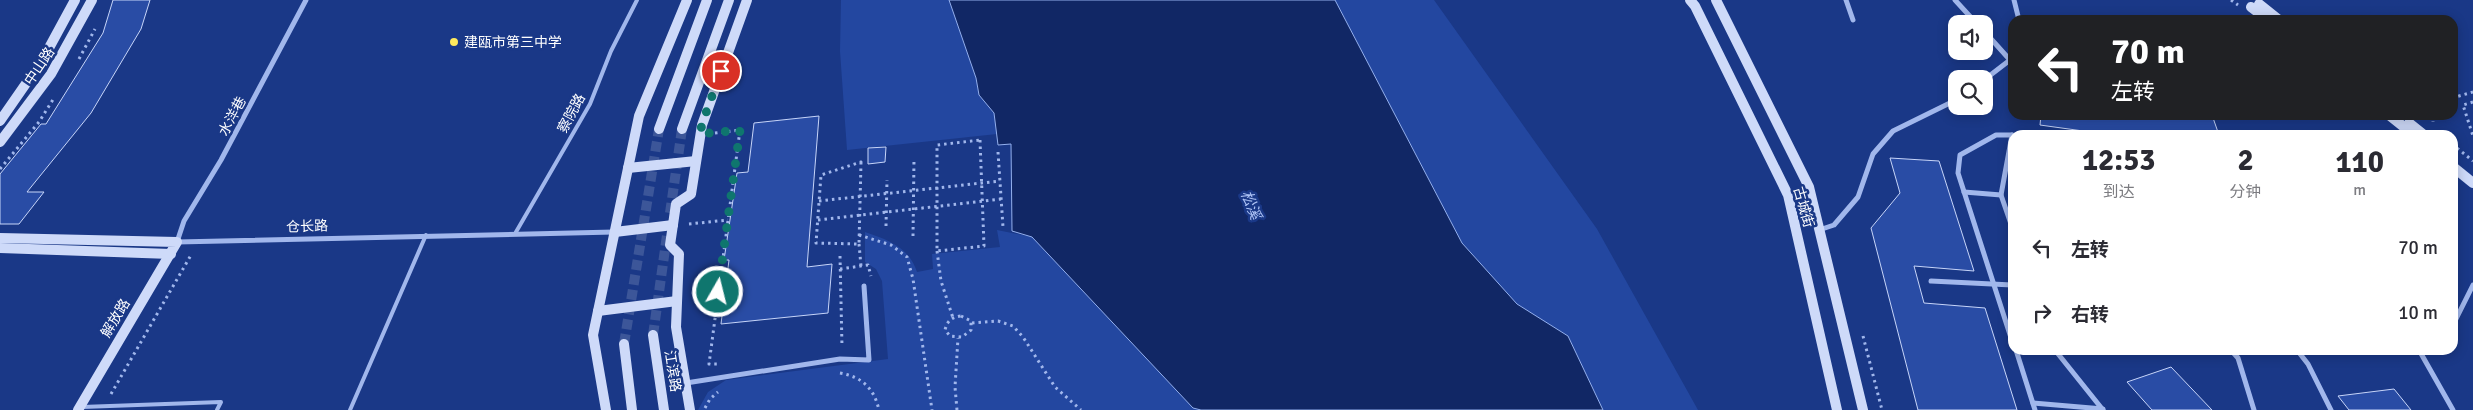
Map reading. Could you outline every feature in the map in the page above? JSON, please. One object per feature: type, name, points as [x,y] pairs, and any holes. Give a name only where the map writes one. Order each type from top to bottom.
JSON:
[{"type":"main road","name":"中山路","points":[[0,121],[43,59],[75,0]]},
{"type":"main road","name":"中山路","points":[[0,142],[20,120],[66,52],[92,0]]},
{"type":"main road","points":[[606,410],[593,335],[639,116],[687,0]]},
{"type":"main road","points":[[659,129],[707,0]]},
{"type":"main road","points":[[682,129],[729,0]]},
{"type":"main road","points":[[690,410],[676,327],[679,254],[670,245],[676,204],[691,194],[702,124],[747,0]]},
{"type":"main road","name":"古城街","points":[[1690,0],[1696,6],[1788,195],[1837,410]]},
{"type":"main road","name":"古城街","points":[[1716,0],[1809,187],[1863,410]]},
{"type":"main road","points":[[2264,15],[2255,5],[2271,15]]},
{"type":"main road","points":[[2395,120],[2408,130]]},
{"type":"main road","points":[[2405,120],[2418,130]]},
{"type":"main road","points":[[628,168],[696,161]]},
{"type":"main road","points":[[2458,163],[2473,174]]},
{"type":"main road","points":[[2458,171],[2473,183]]},
{"type":"main road","points":[[615,232],[673,225]]},
{"type":"main road","name":"仓长路","points":[[0,238],[177,242]]},
{"type":"main road","name":"解放路","points":[[79,408],[177,242]]},
{"type":"main road","points":[[0,248],[171,254]]},
{"type":"main road","points":[[598,311],[677,301]]},
{"type":"main road","name":"江滨路","points":[[653,336],[664,410]]},
{"type":"main road","points":[[624,344],[632,410]]},
{"type":"street","name":"水洋巷","points":[[177,242],[184,220],[221,160],[306,0]]},
{"type":"street","points":[[1846,0],[1853,20]]},
{"type":"street","points":[[1955,0],[1969,15]]},
{"type":"street","points":[[2014,0],[2018,15]]},
{"type":"street","points":[[1993,40],[2008,54]]},
{"type":"street","points":[[1993,73],[2008,61]]},
{"type":"street","points":[[1819,230],[1834,225],[1858,197],[1873,154],[1892,131],[1948,104]]},
{"type":"street","points":[[2008,135],[1996,135],[1960,155],[1958,173],[2008,327]]},
{"type":"street","points":[[2008,157],[2001,195],[2008,215]]},
{"type":"street","points":[[1964,192],[2001,195]]},
{"type":"street","name":"仓长路","points":[[177,242],[516,232],[615,232]]},
{"type":"street","points":[[1931,281],[2008,286]]},
{"type":"street","points":[[2458,315],[2473,285]]},
{"type":"street","points":[[685,383],[840,359],[869,360],[864,286]]},
{"type":"street","points":[[2018,355],[2035,410]]},
{"type":"street","points":[[2059,355],[2103,410]]},
{"type":"street","points":[[2235,355],[2238,358],[2254,410]]},
{"type":"street","points":[[2301,355],[2308,364],[2331,410]]},
{"type":"street","points":[[2422,355],[2452,410]]},
{"type":"street","points":[[2033,403],[2103,410]]},
{"type":"lane","name":"察院路","points":[[516,232],[590,104],[611,51],[637,0]]},
{"type":"lane","points":[[350,410],[426,236]]},
{"type":"lane","points":[[79,408],[221,402],[217,410]]},
{"type":"path","points":[[2458,96],[2473,92]]},
{"type":"path","points":[[2473,102],[2463,105],[2473,136]]},
{"type":"path","points":[[700,134],[740,130],[709,364],[720,365]]},
{"type":"path","points":[[937,251],[984,246],[980,140],[937,145],[937,251],[943,288],[953,318]]},
{"type":"path","points":[[2458,149],[2473,161]]},
{"type":"path","points":[[998,152],[1003,227]]},
{"type":"path","points":[[913,236],[914,159]]},
{"type":"path","points":[[859,244],[816,243],[821,175],[861,162],[859,235],[861,266]]},
{"type":"path","points":[[886,226],[887,180]]},
{"type":"path","points":[[819,201],[1000,181]]},
{"type":"path","points":[[818,220],[1001,199]]},
{"type":"path","points":[[673,225],[728,220]]},
{"type":"path","points":[[859,235],[890,245],[907,257],[913,279],[932,410]]},
{"type":"path","points":[[833,348],[843,347],[840,256]]},
{"type":"path","points":[[840,269],[849,268]]},
{"type":"path","points":[[967,317],[972,323],[967,334],[958,338],[950,336],[945,330],[946,324],[953,318],[967,317]]},
{"type":"path","points":[[972,323],[1002,321],[1013,326],[1025,339],[1048,379],[1071,404],[1081,410]]},
{"type":"path","points":[[957,410],[955,387],[958,338]]},
{"type":"path","points":[[830,372],[850,375],[868,384],[878,401],[880,410]]},
{"type":"path","points":[[704,410],[710,399],[721,390]]},
{"type":"shaded area","points":[[841,0],[949,0],[976,78],[979,95],[994,113],[997,134],[847,150],[840,51]]},
{"type":"shaded area","points":[[1335,0],[1434,0],[1597,229],[1698,410],[1603,410],[1568,336],[1517,304],[1462,243]]},
{"type":"shaded area","points":[[997,230],[1032,237],[1193,408],[1201,410],[698,410],[708,392],[726,380],[888,359],[882,281],[876,269],[865,262],[865,232],[882,238],[903,250],[909,256],[917,272],[933,269],[932,254],[1000,247]]},
{"type":"water","name":"松溪","points":[[949,0],[1335,0],[1462,243],[1517,304],[1568,336],[1603,410],[1201,410],[1193,408],[1032,237],[1012,231],[1011,144],[998,145],[994,113],[979,95],[976,78]]},
{"type":"building","points":[[113,0],[150,0],[141,29],[91,113],[27,192],[44,192],[19,224],[0,224],[0,174],[41,124],[46,124],[103,33]]},
{"type":"building","points":[[819,116],[807,267],[832,264],[828,313],[721,324],[729,260],[724,260],[737,173],[748,172],[754,123]]},
{"type":"building","points":[[2040,120],[2214,120],[2217,130],[2076,130],[2040,125]]},
{"type":"building","points":[[886,147],[885,162],[868,164],[868,148]]},
{"type":"building","points":[[1890,158],[1939,161],[1974,271],[1914,266],[1924,303],[1985,308],[2017,410],[1918,410],[1871,228],[1900,193]]},
{"type":"building","points":[[2171,367],[2212,410],[2152,410],[2127,382]]},
{"type":"building","points":[[2394,389],[2411,410],[2349,410],[2338,396]]},
{"type":"tunnel","points":[[624,344],[659,129]]},
{"type":"tunnel","points":[[670,213],[682,129]]},
{"type":"tunnel","points":[[653,335],[667,235]]},
{"type":"place","name":"建瓯市第三中学","points":[[454,42]]},
{"type":"route","points":[[718,292],[740,130],[700,134],[721,71]]}]
